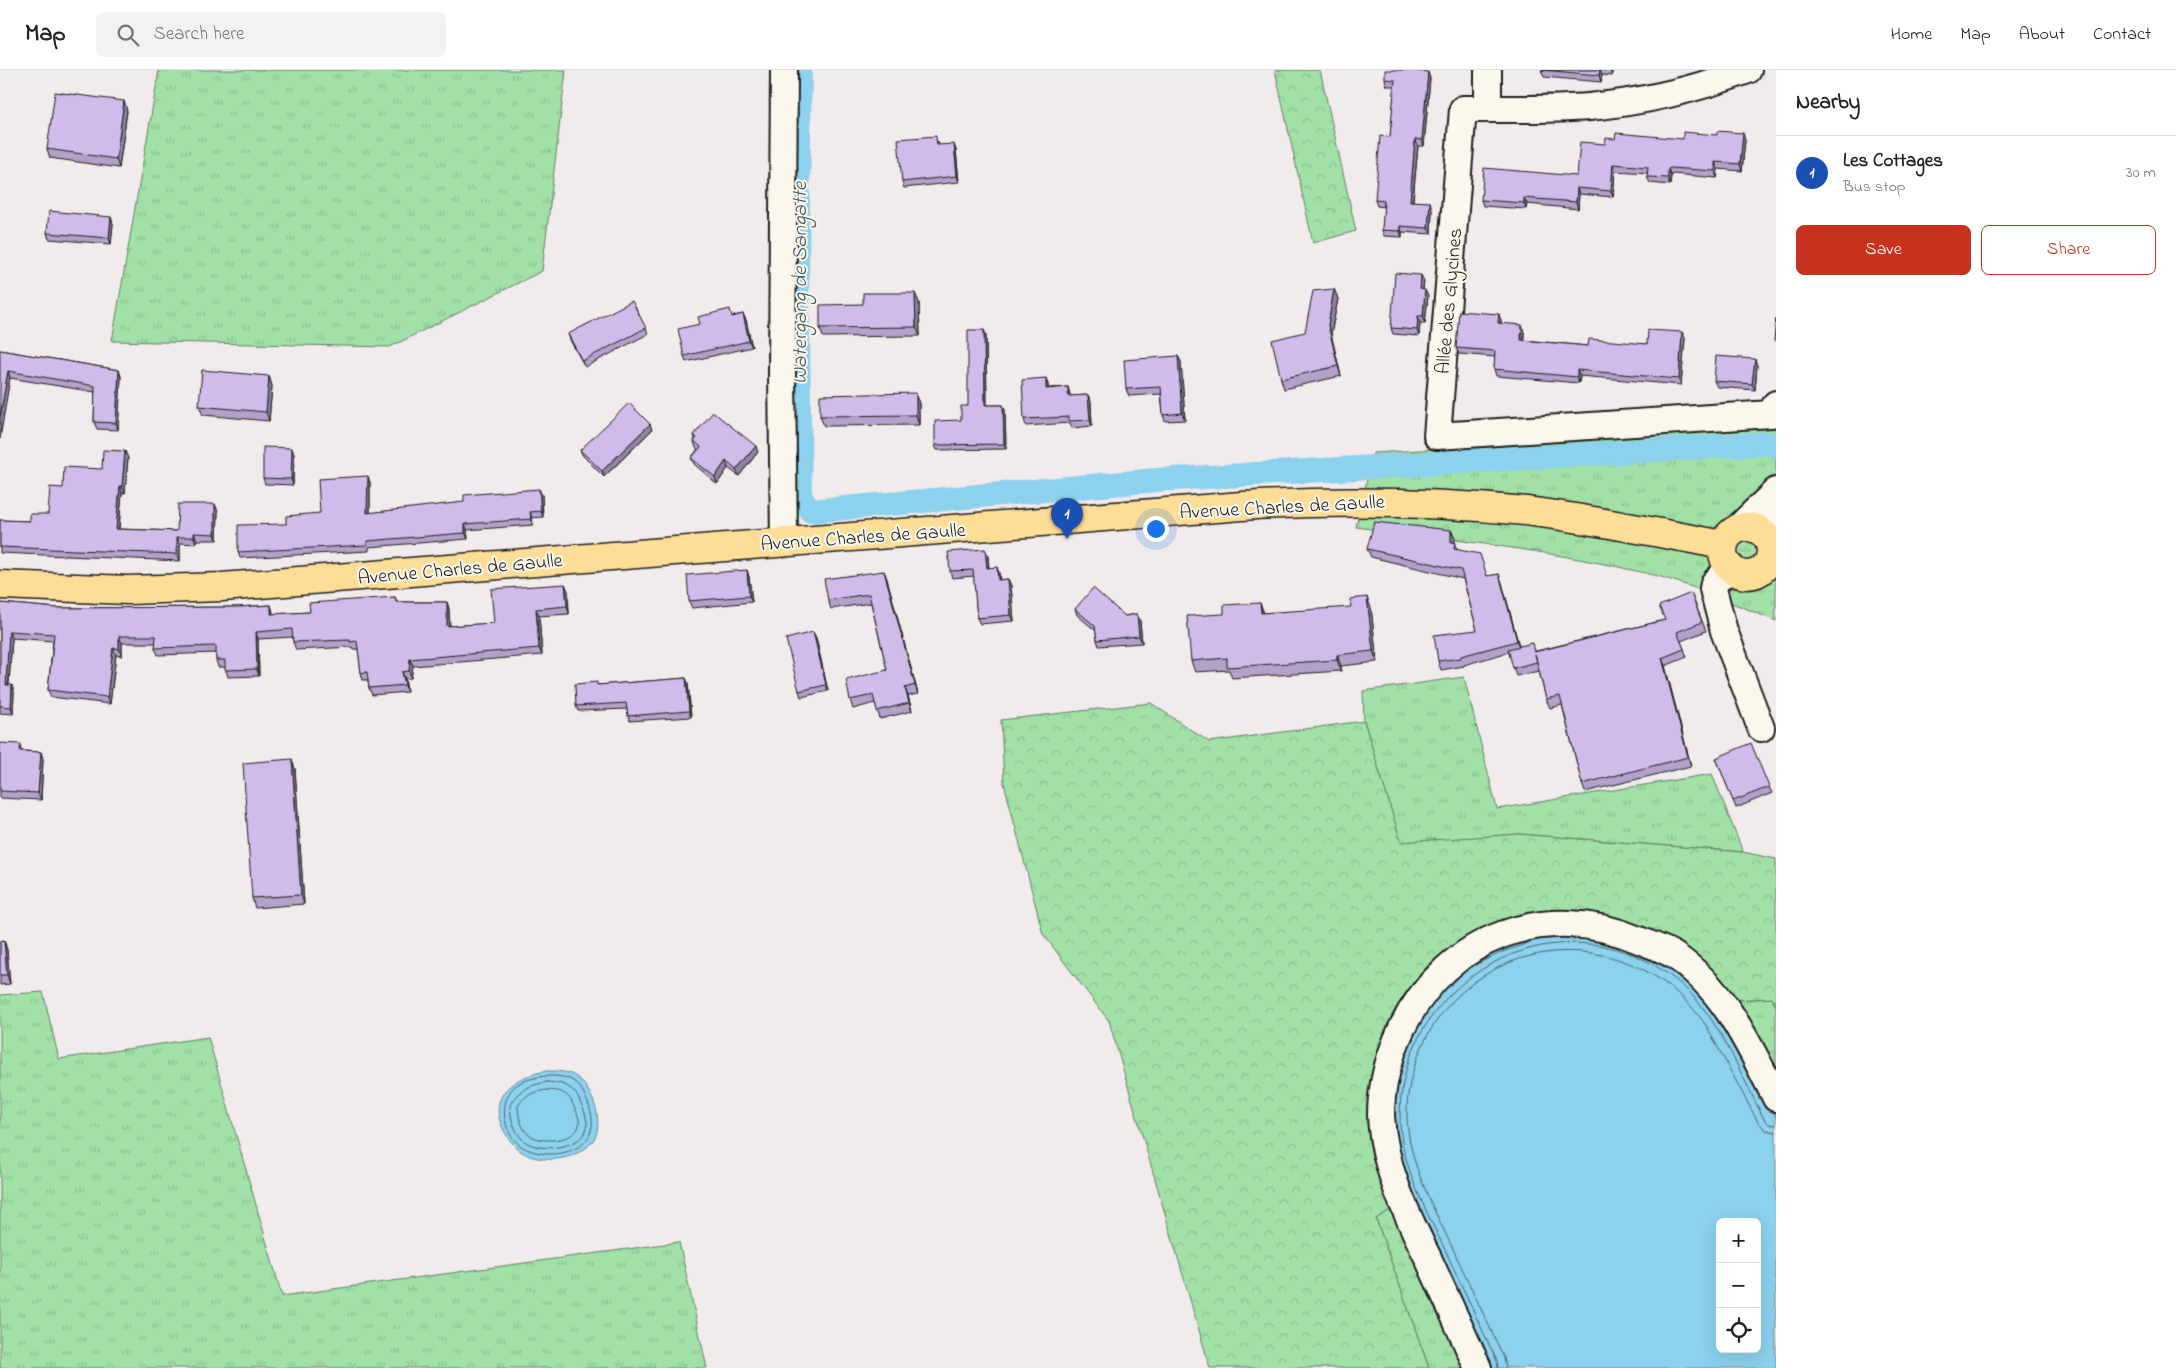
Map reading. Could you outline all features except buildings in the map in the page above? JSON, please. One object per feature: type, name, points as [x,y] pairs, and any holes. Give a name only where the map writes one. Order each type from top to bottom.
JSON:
[{"type":"main road","name":"Avenue Charles de Gaulle","points":[[0,585],[128,590],[215,588],[1232,506],[1311,502],[1376,501],[1449,504],[1552,515],[1730,548]]},
{"type":"main road","name":"Avenue Charles de Gaulle","points":[[1743,528],[1754,528],[1764,534],[1771,558],[1760,571],[1748,575],[1737,572],[1730,548],[1743,528]]},
{"type":"street","points":[[784,70],[782,373],[784,542]]},
{"type":"street","points":[[1488,70],[1488,109]]},
{"type":"street","name":"Allée des Glycines","points":[[1748,70],[1690,88],[1628,102],[1568,108],[1463,109],[1437,436],[1770,414],[1776,404]]},
{"type":"street","points":[[1761,728],[1724,631],[1713,589],[1730,548],[1776,492]]},
{"type":"street","points":[[1771,558],[1776,492]]},
{"type":"street","points":[[1478,1368],[1403,1204],[1390,1170],[1382,1133],[1382,1104],[1392,1050],[1406,1020],[1422,993],[1444,968],[1472,948],[1496,936],[1533,926],[1555,923],[1582,923],[1627,935],[1673,954],[1703,978],[1724,1003],[1776,1098]]},
{"type":"green space","points":[[159,70],[566,70],[542,271],[390,347],[112,341]]},
{"type":"green space","points":[[1275,70],[1320,70],[1356,231],[1313,243]]},
{"type":"green space","points":[[1776,428],[1776,621],[1711,594],[1645,573],[1501,546],[1356,527],[1373,453]]},
{"type":"green space","points":[[1464,677],[1497,809],[1712,774],[1743,852],[1519,834],[1401,843],[1364,721],[1363,691]]},
{"type":"green space","points":[[1151,703],[1209,742],[1364,721],[1401,842],[1519,834],[1743,852],[1776,859],[1776,1006],[1772,998],[1712,1001],[1376,1219],[1429,1368],[1210,1368],[1109,1021],[1043,934],[1004,783],[1001,720]]},
{"type":"green space","points":[[43,992],[59,1059],[208,1037],[282,1296],[679,1242],[707,1368],[0,1368],[0,995]]},
{"type":"green space","points":[[1772,998],[1776,1006],[1776,1117],[1723,1017],[1712,1001]]},
{"type":"green space","points":[[1408,1198],[1488,1368],[1429,1368],[1376,1219]]},
{"type":"water","points":[[1571,932],[1659,955],[1723,1017],[1776,1117],[1776,1368],[1488,1368],[1408,1198],[1388,1117],[1410,1030],[1457,971],[1518,941]]},
{"type":"water","points":[[547,1071],[567,1073],[580,1080],[590,1094],[597,1113],[598,1123],[594,1139],[587,1147],[566,1157],[554,1159],[542,1159],[521,1151],[513,1144],[504,1130],[499,1117],[499,1106],[502,1096],[509,1087],[519,1080]]},
{"type":"waterway","name":"Watergang de Sangatte","points":[[800,70],[797,258],[800,497],[811,511],[1157,480],[1770,443],[1776,446]]},
{"type":"place","name":"Les Cottages","points":[[1067,539]]}]
